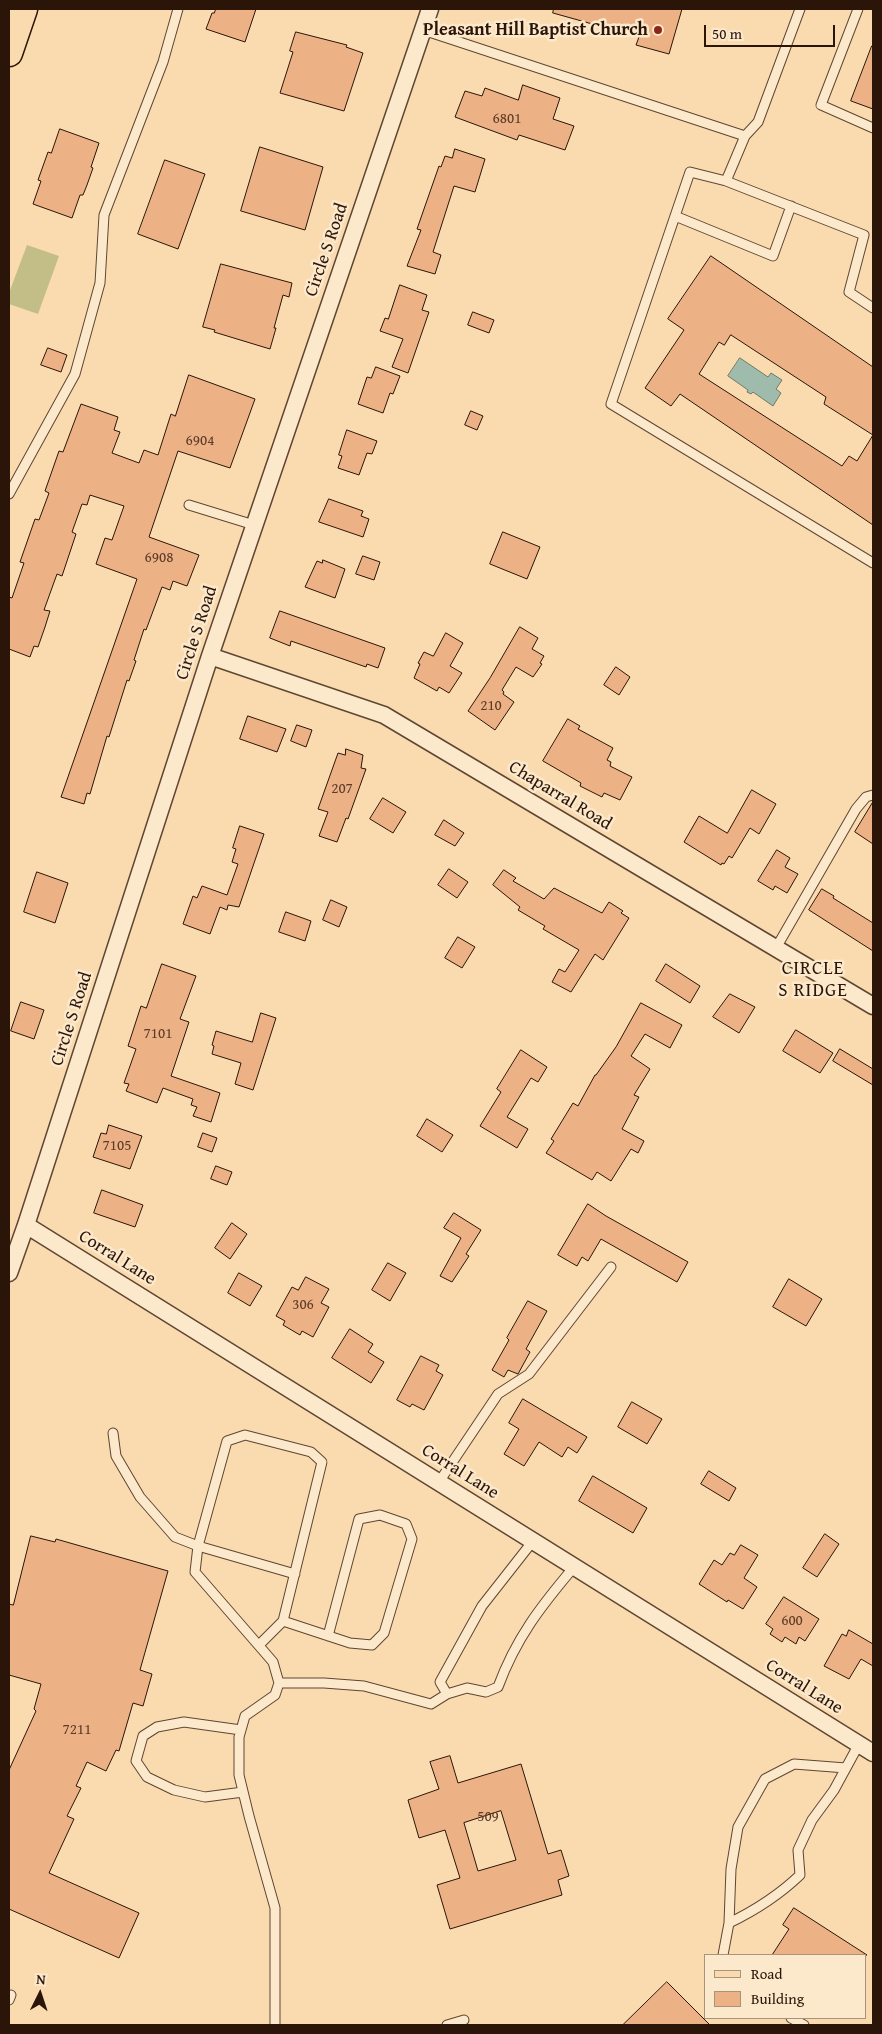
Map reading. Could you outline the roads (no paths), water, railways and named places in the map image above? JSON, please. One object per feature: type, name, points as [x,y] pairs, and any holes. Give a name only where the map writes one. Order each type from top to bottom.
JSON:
[{"type":"main road","points":[[9,53],[24,9]]},
{"type":"street","name":"Circle S Road","points":[[9,1273],[210,656],[430,9]]},
{"type":"street","name":"Chaparral Road","points":[[210,656],[384,715],[873,1006]]},
{"type":"street","name":"Corral Lane","points":[[26,1225],[873,1754]]},
{"type":"lane","points":[[9,494],[75,374],[100,283],[104,215],[163,62],[178,9]]},
{"type":"lane","points":[[726,181],[745,136],[758,122],[800,9]]},
{"type":"lane","points":[[858,9],[821,105],[873,128]]},
{"type":"lane","points":[[423,30],[745,136]]},
{"type":"lane","points":[[873,308],[849,292],[864,235],[726,181],[690,172],[611,404],[873,563]]},
{"type":"lane","points":[[675,216],[773,256],[791,206]]},
{"type":"lane","points":[[189,505],[254,526]]},
{"type":"lane","points":[[776,948],[856,809],[866,797],[873,795]]},
{"type":"lane","points":[[439,1482],[498,1394],[529,1374],[611,1267]]},
{"type":"lane","points":[[113,1433],[116,1456],[140,1497],[175,1537],[198,1546],[295,1574]]},
{"type":"lane","points":[[259,1646],[283,1621],[322,1462],[311,1452],[245,1435],[228,1441],[198,1546],[194,1572],[273,1662],[279,1683],[274,1695],[245,1716],[239,1737],[240,1775],[243,1792],[275,1908],[277,1922],[274,1970],[275,2025]]},
{"type":"lane","points":[[283,1621],[328,1636],[350,1643],[372,1645],[384,1633],[412,1539],[406,1524],[380,1514],[359,1519],[328,1636]]},
{"type":"lane","points":[[447,1694],[440,1682],[460,1643],[482,1606],[533,1541]]},
{"type":"lane","points":[[279,1683],[324,1683],[364,1686],[431,1704],[447,1694],[466,1688],[486,1692],[498,1687],[508,1659],[531,1619],[574,1567]]},
{"type":"lane","points":[[241,1730],[184,1722],[157,1727],[143,1736],[136,1761],[147,1777],[174,1790],[204,1797],[243,1792]]},
{"type":"lane","points":[[728,1923],[758,1910],[782,1892],[800,1875],[798,1850],[812,1820],[846,1768],[859,1744]]},
{"type":"lane","points":[[723,1954],[728,1923],[730,1869],[738,1827],[765,1779],[794,1764],[846,1768]]},
{"type":"lane","points":[[447,2025],[464,2020]]},
{"type":"place","name":"Pleasant Hill Baptist Church","points":[[658,30]]},
{"type":"district","name":"CIRCLE S RIDGE","points":[[813,980]]}]
